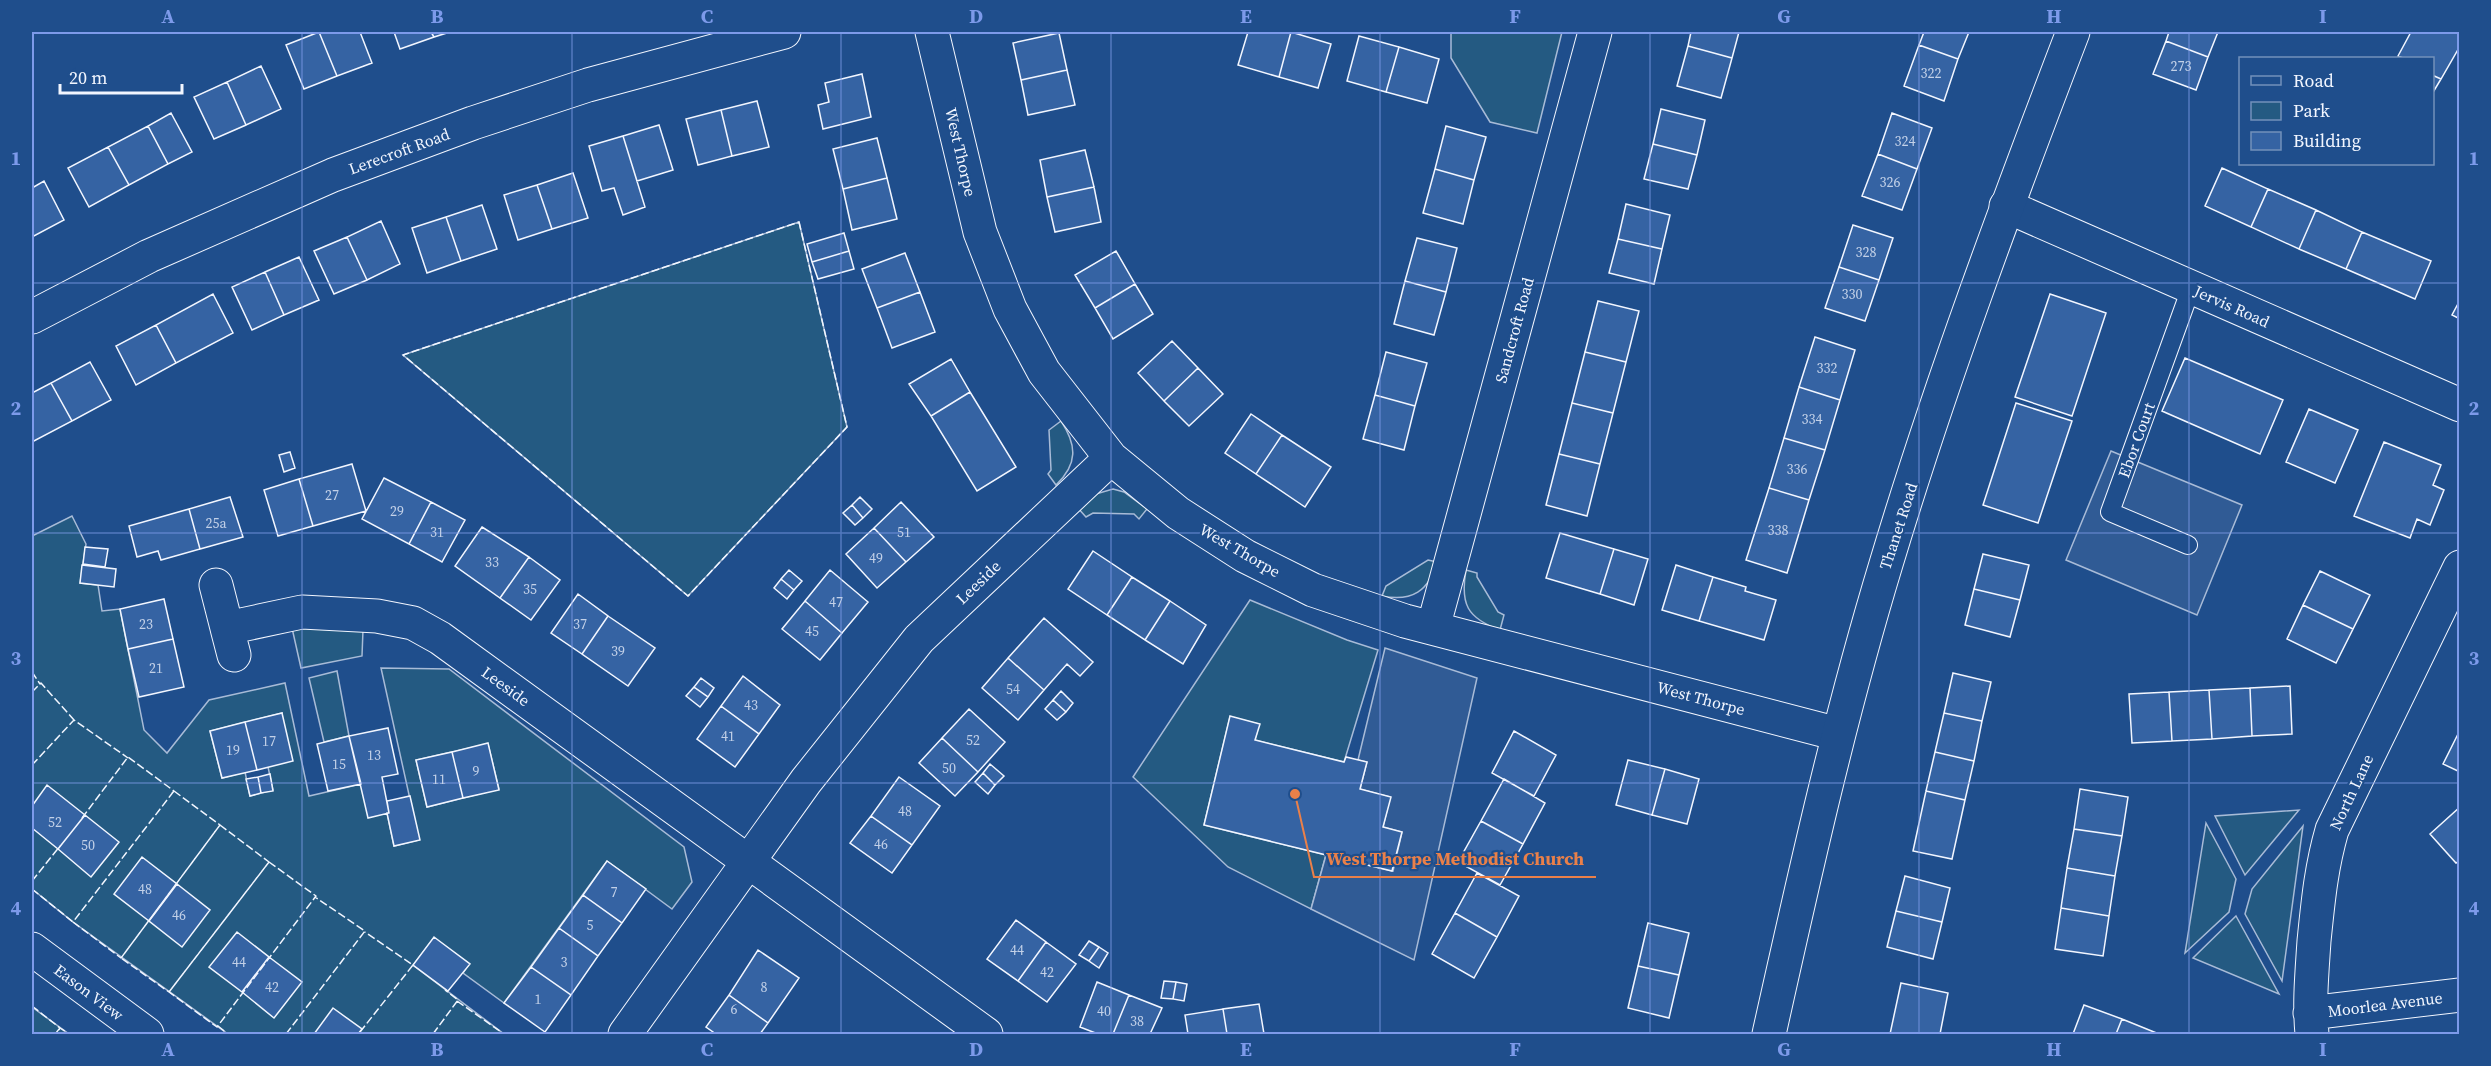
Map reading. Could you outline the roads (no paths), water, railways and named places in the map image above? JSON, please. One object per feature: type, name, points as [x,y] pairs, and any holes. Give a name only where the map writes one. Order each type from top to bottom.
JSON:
[{"type":"street","name":"Lerecroft Road","points":[[32,316],[149,256],[333,175],[473,123],[588,86],[784,32]]},
{"type":"street","name":"West Thorpe","points":[[932,32],[980,232],[1010,309],[1044,372],[1111,458],[1178,513],[1245,556],[1313,590],[1405,621],[1838,734]]},
{"type":"street","name":"Sandcroft Road","points":[[1433,628],[1595,32]]},
{"type":"street","name":"Thanet Road","points":[[1769,1035],[1838,734],[1886,564],[1949,369],[2006,206],[2073,32]]},
{"type":"street","name":"Jervis Road","points":[[2006,206],[2460,405]]},
{"type":"street","name":"Leeside","points":[[625,1035],[806,781],[919,639],[1111,458]]},
{"type":"street","name":"North Lane","points":[[2311,1024],[2322,866],[2332,830],[2460,567]]},
{"type":"street","name":"Leeside","points":[[216,585],[230,642],[302,612],[377,616],[413,623],[440,638],[986,1035]]},
{"type":"street","name":"Eason View","points":[[32,949],[147,1035]]},
{"type":"street","name":"Moorlea Avenue","points":[[2311,1024],[2460,995]]},
{"type":"lane","name":"Ebor Court","points":[[2188,545],[2110,512],[2191,288]]},
{"type":"place","name":"West Thorpe Methodist Church","points":[[1295,794]]}]
